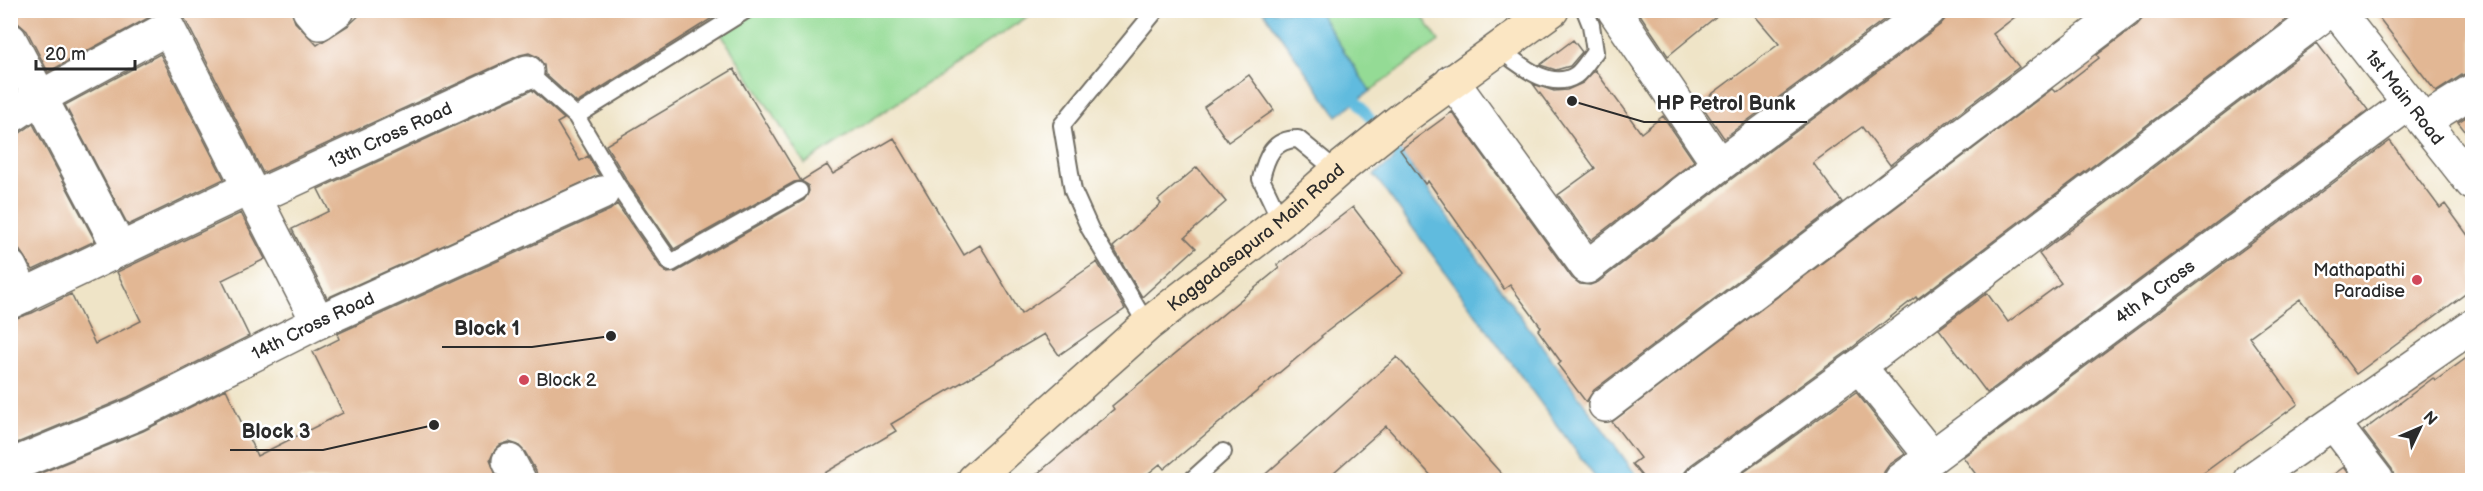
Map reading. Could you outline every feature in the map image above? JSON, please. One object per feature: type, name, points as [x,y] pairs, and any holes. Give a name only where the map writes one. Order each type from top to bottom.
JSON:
[{"type":"main road","name":"Kaggadasapura Main Road","points":[[974,480],[1147,325],[1281,221],[1349,161],[1403,118],[1552,10]]},
{"type":"street","points":[[309,10],[320,23],[338,10]]},
{"type":"street","points":[[1614,10],[1719,165]]},
{"type":"street","points":[[1452,81],[1587,267],[1719,165],[1929,10]]},
{"type":"street","points":[[1605,405],[2126,10]]},
{"type":"street","points":[[1702,480],[1859,366],[2330,10]]},
{"type":"street","name":"1st Main Road","points":[[2336,10],[2472,183]]},
{"type":"street","points":[[10,117],[39,98],[168,27],[318,322]]},
{"type":"street","points":[[10,40],[120,249]]},
{"type":"street","name":"13th Cross Road","points":[[15,288],[120,249],[527,72]]},
{"type":"street","name":"4th A Cross","points":[[1901,480],[2417,112],[2472,91]]},
{"type":"street","name":"14th Cross Road","points":[[10,466],[136,414],[318,322],[610,189]]},
{"type":"street","points":[[2251,480],[2472,326]]},
{"type":"street","points":[[1859,366],[1932,457]]},
{"type":"street","points":[[2334,424],[2377,480]]},
{"type":"lane","points":[[576,116],[746,10]]},
{"type":"lane","points":[[1147,325],[1090,229],[1072,191],[1062,125],[1156,10]]},
{"type":"lane","points":[[1499,49],[1530,72],[1555,81],[1576,75],[1595,52],[1591,25],[1585,10]]},
{"type":"lane","points":[[527,72],[576,116],[610,189],[671,263],[799,191]]},
{"type":"lane","points":[[1281,221],[1261,179],[1265,163],[1274,147],[1285,139],[1298,139],[1349,161]]},
{"type":"lane","points":[[1192,480],[1223,452]]},
{"type":"green space","points":[[758,11],[1036,11],[805,164],[721,34]]},
{"type":"green space","points":[[1318,11],[1419,11],[1439,41],[1370,91]]},
{"type":"water","points":[[1263,11],[1318,11],[1370,91],[1337,116]]},
{"type":"water","points":[[1402,154],[1640,480],[1597,480],[1374,175]]},
{"type":"building","points":[[10,10],[163,10],[48,72],[27,31],[19,24],[10,21]]},
{"type":"building","points":[[173,10],[291,10],[295,22],[317,45],[349,25],[365,10],[725,10],[577,103],[545,74],[544,65],[538,57],[529,53],[520,55],[263,173],[185,19]]},
{"type":"building","points":[[1637,10],[1724,10],[1668,56]]},
{"type":"building","points":[[1750,10],[1897,10],[1724,138],[1700,103],[1779,44]]},
{"type":"building","points":[[1947,10],[2024,10],[1993,34],[2019,67],[1890,165],[1862,127],[1813,163],[1842,202],[1594,390],[1586,402],[1558,365],[1561,362],[1538,330],[1541,327],[1510,285],[1504,289],[1428,181],[1425,184],[1400,150],[1452,112],[1572,278],[1580,284],[1590,285],[1598,282],[1730,180],[1940,25],[1946,18]]},
{"type":"building","points":[[2144,10],[2293,10],[2295,13],[1917,299],[1916,297],[1848,351],[1691,465],[1685,472],[1684,480],[1645,480],[1632,464],[1640,458],[1612,422],[2052,89],[2055,92],[2099,58],[2097,55],[2137,25],[2143,18]]},
{"type":"building","points":[[2373,10],[2472,10],[2472,72],[2462,75],[2436,92]]},
{"type":"building","points":[[1573,40],[1582,52],[1570,66],[1556,70],[1540,65]]},
{"type":"building","points":[[2317,43],[2368,110],[1987,393],[1939,329],[1987,293],[2008,322],[2061,283],[2039,254]]},
{"type":"building","points":[[160,54],[224,179],[128,225],[65,105]]},
{"type":"building","points":[[734,69],[801,181],[794,182],[674,249],[626,179],[606,145]]},
{"type":"building","points":[[1595,70],[1641,133],[1663,116],[1694,161],[1591,240],[1558,195],[1595,168],[1533,84],[1554,91],[1567,90],[1583,83]]},
{"type":"building","points":[[1249,75],[1274,110],[1228,142],[1204,107]]},
{"type":"building","points":[[532,90],[564,119],[557,123],[580,161],[588,156],[599,175],[327,298],[292,229],[329,211],[318,189]]},
{"type":"building","points":[[2472,113],[2472,140],[2458,122]]},
{"type":"building","points":[[33,124],[95,241],[33,270],[10,236],[10,136],[20,133]]},
{"type":"building","points":[[894,138],[964,255],[980,245],[1021,314],[1097,262],[1125,309],[1059,355],[1044,334],[891,424],[896,431],[813,480],[538,480],[536,471],[525,452],[518,445],[509,442],[500,445],[490,460],[498,480],[24,480],[143,431],[226,389],[257,456],[343,413],[313,352],[339,339],[337,334],[610,210],[617,204],[662,269],[667,273],[676,272],[804,200],[809,191],[808,185],[801,181],[827,165],[833,174]]},
{"type":"building","points":[[2390,141],[2440,208],[2445,204],[2472,241],[2472,289],[2356,374],[2300,299],[2249,337],[2298,404],[2194,480],[1980,480],[1963,457]]},
{"type":"building","points":[[1197,167],[1226,202],[1185,237],[1196,248],[1142,297],[1113,247],[1161,204],[1158,200]]},
{"type":"building","points":[[1353,207],[1404,273],[1321,336],[1164,469],[1160,464],[1140,480],[1030,480],[1114,409],[1112,406],[1279,268],[1277,265]]},
{"type":"building","points":[[241,213],[265,259],[222,280],[249,336],[128,397],[10,446],[10,320],[32,313],[71,294],[95,344],[141,321],[117,272]]},
{"type":"building","points":[[2472,354],[2472,480],[2395,480],[2392,469],[2363,431],[2433,378],[2435,381]]},
{"type":"building","points":[[1397,357],[1507,480],[1435,480],[1386,426],[1325,480],[1259,480]]},
{"type":"building","points":[[1856,392],[1905,454],[1889,465],[1884,472],[1883,480],[1733,480]]},
{"type":"building","points":[[2344,467],[2354,480],[2326,480]]},
{"type":"waterway","points":[[1349,90],[1406,167]]},
{"type":"place","name":"HP Petrol Bunk","points":[[1572,101]]},
{"type":"place","name":"Mathapathi Paradise","points":[[2417,280]]},
{"type":"place","name":"Block 1","points":[[611,336]]},
{"type":"place","name":"Block 2","points":[[524,380]]},
{"type":"place","name":"Block 3","points":[[434,425]]}]
